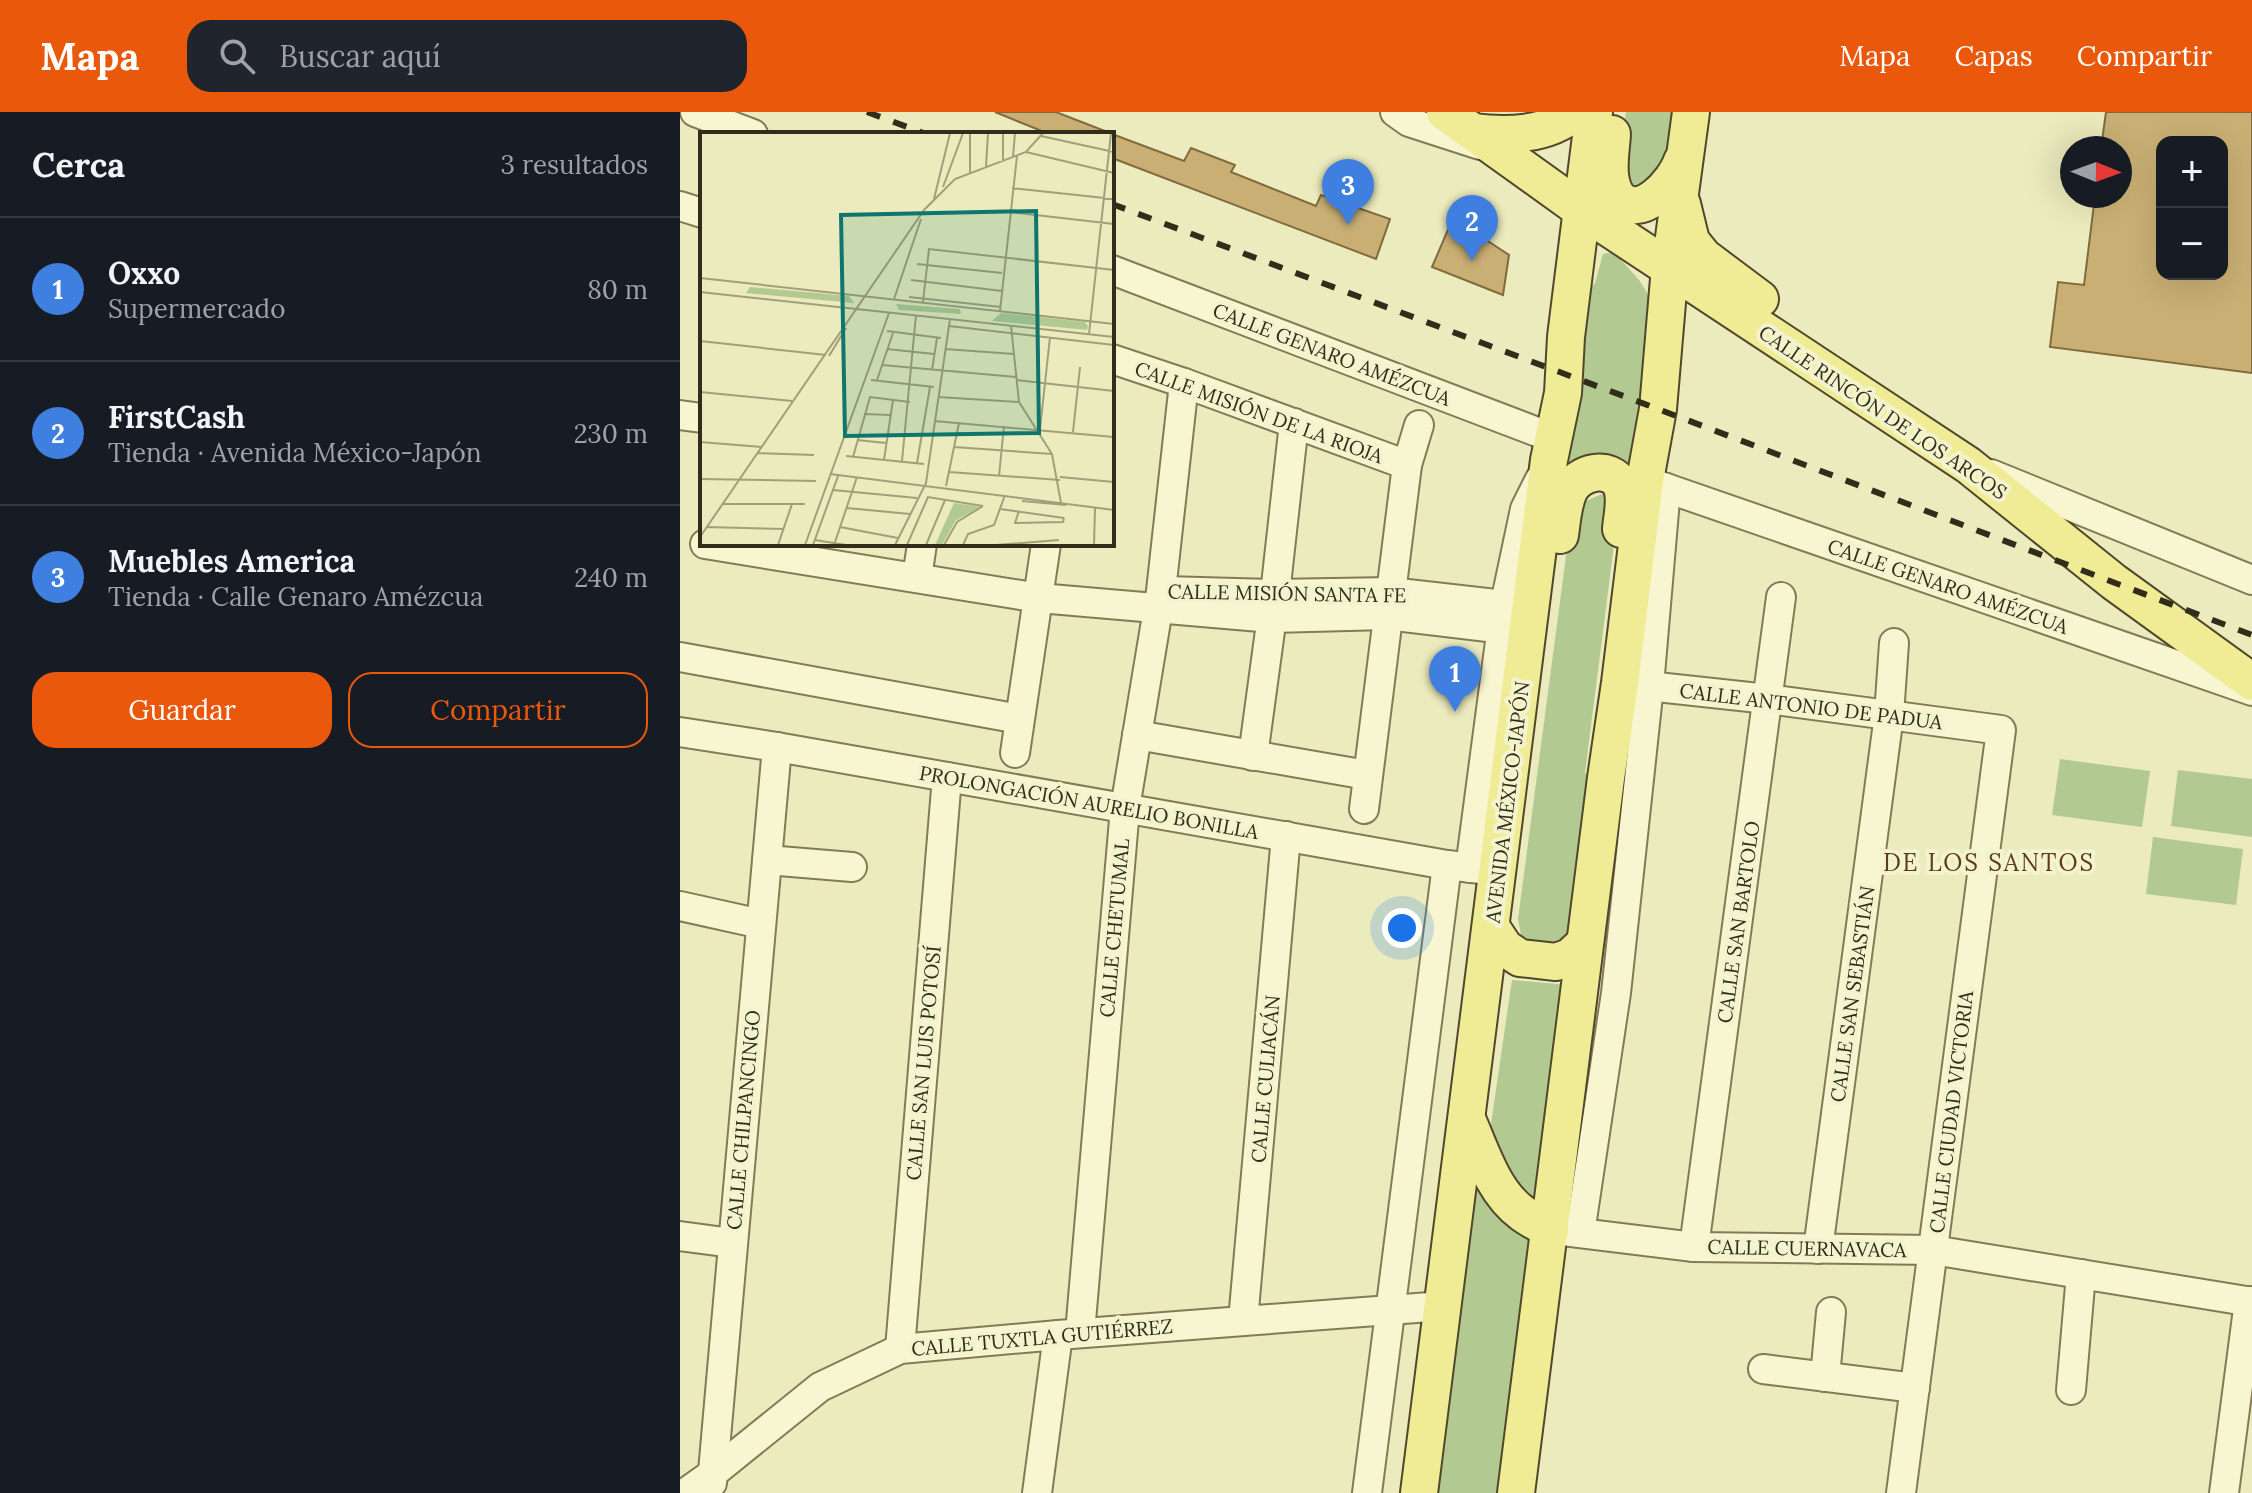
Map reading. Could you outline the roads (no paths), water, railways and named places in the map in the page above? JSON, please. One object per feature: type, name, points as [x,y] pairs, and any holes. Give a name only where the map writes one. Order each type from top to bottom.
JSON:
[{"type":"main road","points":[[1472,132],[1506,136],[1538,130],[1575,112]]},
{"type":"main road","name":"AVENIDA MÉXICO-JAPÓN","points":[[1419,1493],[1491,927],[1472,868],[1512,761],[1516,619],[1563,393],[1566,337],[1594,112]]},
{"type":"main road","points":[[1614,112],[1609,174],[1616,194],[1627,203],[1643,205],[1664,191],[1679,170],[1686,150]]},
{"type":"main road","points":[[1516,1493],[1565,1231],[1584,944],[1606,778],[1634,684],[1656,484],[1658,409],[1670,267],[1691,112]]},
{"type":"main road","name":"CALLE RINCÓN DE LOS ARCOS","points":[[1472,132],[1583,211],[1968,465],[2114,582],[2252,682]]},
{"type":"main road","points":[[1679,194],[1691,241],[1704,257],[1905,402],[1920,435]]},
{"type":"main road","points":[[1512,761],[1539,703],[1563,514],[1569,490],[1581,476],[1608,474],[1620,483],[1624,497],[1603,713],[1606,778]]},
{"type":"main road","points":[[1491,927],[1505,948],[1520,958],[1556,962],[1570,957],[1584,944]]},
{"type":"main road","points":[[1467,1119],[1505,1197],[1522,1213],[1565,1231]]},
{"type":"street","points":[[695,112],[748,132]]},
{"type":"street","points":[[1395,112],[1409,122],[1472,132]]},
{"type":"street","points":[[680,206],[700,212]]},
{"type":"street","name":"CALLE GENARO AMÉZCUA","points":[[1114,271],[1551,449]]},
{"type":"street","name":"CALLE MISIÓN DE LA RIOJA","points":[[1114,360],[1407,465]]},
{"type":"street","name":"CALLE CHETUMAL","points":[[1037,1493],[1069,1334],[1125,808],[1160,600],[1184,383]]},
{"type":"street","points":[[680,415],[700,418]]},
{"type":"street","points":[[1253,756],[1294,423]]},
{"type":"street","points":[[1364,809],[1407,465],[1419,425]]},
{"type":"street","points":[[1968,465],[2252,580]]},
{"type":"street","name":"CALLE GENARO AMÉZCUA","points":[[1656,484],[2252,691]]},
{"type":"street","name":"CALLE MISIÓN SANTA FE","points":[[680,540],[700,543]]},
{"type":"street","name":"CALLE MISIÓN SANTA FE","points":[[729,546],[920,561],[1040,590],[1273,606],[1389,604],[1516,619]]},
{"type":"street","points":[[1015,753],[1046,546]]},
{"type":"street","name":"CALLE SAN BARTOLO","points":[[1694,1247],[1781,597]]},
{"type":"street","points":[[1367,1493],[1390,1311],[1516,619]]},
{"type":"street","name":"CALLE SAN SEBASTIÁN","points":[[1818,1249],[1889,715],[1894,643]]},
{"type":"street","points":[[680,657],[1019,719]]},
{"type":"street","points":[[1565,1231],[1616,993],[1634,684]]},
{"type":"street","name":"CALLE ANTONIO DE PADUA","points":[[1634,684],[2001,730]]},
{"type":"street","name":"CALLE CIUDAD VICTORIA","points":[[1901,1493],[2001,730]]},
{"type":"street","name":"PROLONGACIÓN AURELIO BONILLA","points":[[680,732],[1472,868]]},
{"type":"street","points":[[1137,735],[1367,775]]},
{"type":"street","name":"CALLE CHILPANCINGO","points":[[712,1484],[777,747]]},
{"type":"street","name":"CALLE SAN LUIS POTOSÍ","points":[[900,1349],[947,777]]},
{"type":"street","name":"CALLE CULIACÁN","points":[[1243,1321],[1286,836]]},
{"type":"street","points":[[767,860],[852,867]]},
{"type":"street","points":[[680,906],[761,924]]},
{"type":"street","name":"CALLE CUERNAVACA","points":[[1565,1231],[1694,1247],[1933,1250],[2251,1302]]},
{"type":"street","points":[[680,1236],[732,1243]]},
{"type":"street","points":[[2071,1390],[2081,1274]]},
{"type":"street","points":[[2224,1493],[2251,1302]]},
{"type":"street","name":"CALLE TUXTLA GUTIÉRREZ","points":[[685,1493],[712,1484],[820,1387],[900,1349],[1443,1306]]},
{"type":"street","points":[[1825,1377],[1831,1312]]},
{"type":"street","points":[[1763,1369],[1915,1388]]},
{"type":"railway","points":[[867,112],[921,132]]},
{"type":"railway","points":[[1114,205],[2252,635]]},
{"type":"place","name":"Muebles America","points":[[1348,225]]},
{"type":"place","name":"FirstCash","points":[[1472,261]]},
{"type":"place","name":"Oxxo","points":[[1455,712]]},
{"type":"district","name":"DE LOS SANTOS","points":[[1989,862]]}]
